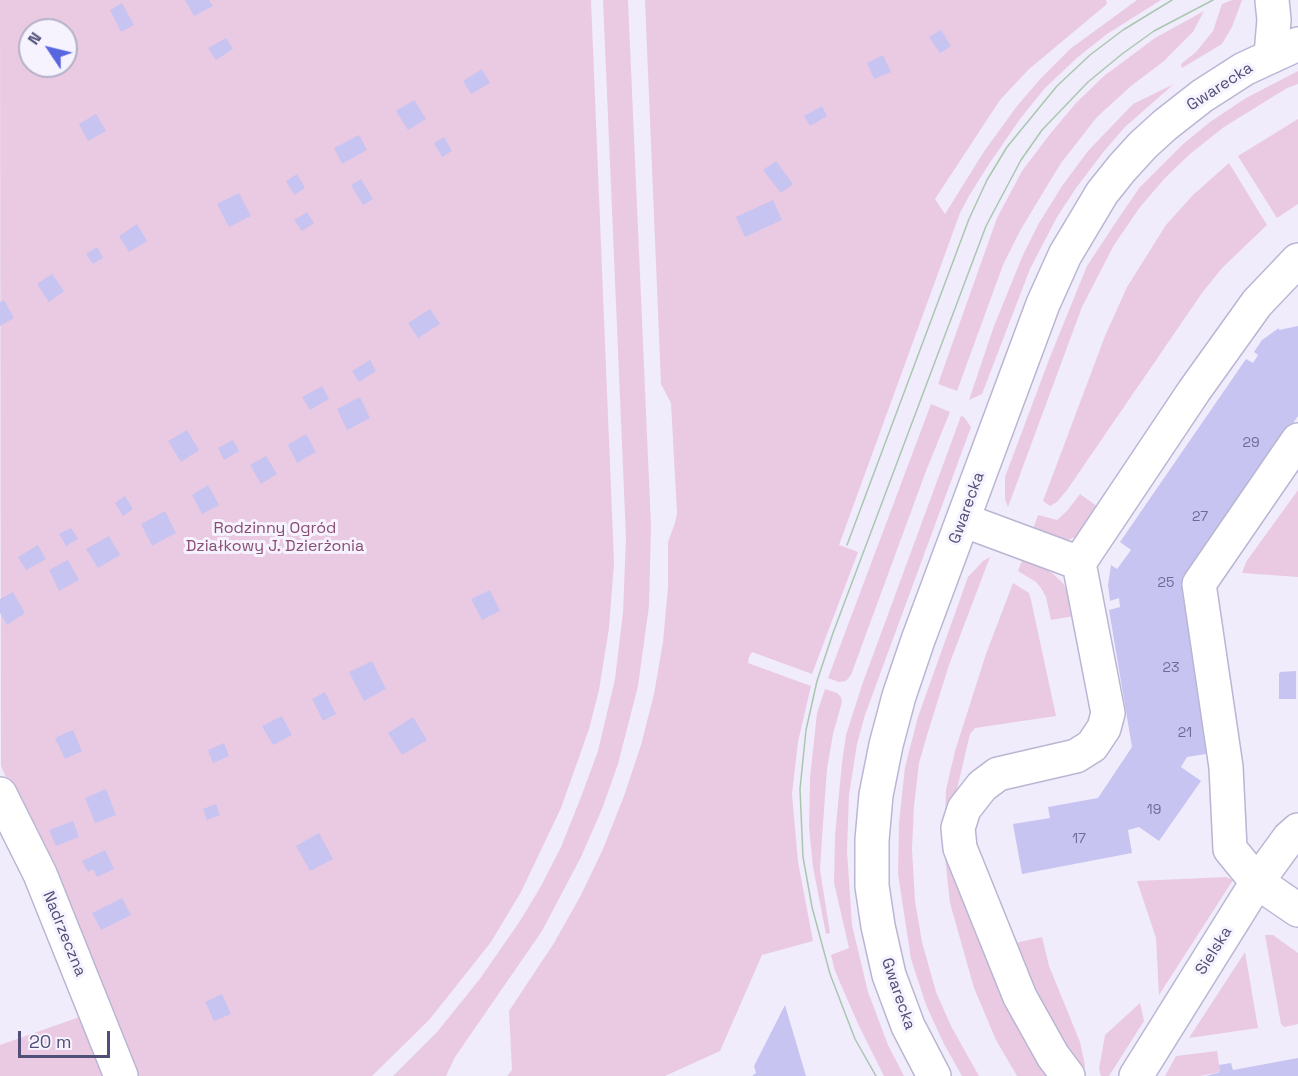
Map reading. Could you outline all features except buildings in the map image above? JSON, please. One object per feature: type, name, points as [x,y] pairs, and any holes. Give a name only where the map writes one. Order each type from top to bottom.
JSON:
[{"type":"street","points":[[1272,0],[1274,20],[1285,49]]},
{"type":"street","name":"Gwarecka","points":[[934,1076],[908,1026],[889,975],[872,886],[872,840],[878,785],[885,745],[899,696],[1043,304],[1065,255],[1102,193],[1122,168],[1165,125],[1202,96],[1285,49]]},
{"type":"street","points":[[1068,1076],[1053,1056],[1020,997],[960,848],[958,828],[964,809],[982,786],[998,774],[1076,756],[1092,746],[1104,728],[1108,713],[1079,563],[1194,391],[1251,311],[1298,260]]},
{"type":"street","points":[[1298,440],[1199,584],[1226,767],[1230,849],[1257,882],[1298,910]]},
{"type":"street","points":[[963,520],[1079,563]]},
{"type":"street","name":"Nadrzeczna","points":[[0,794],[40,874],[121,1076]]},
{"type":"street","name":"Sielska","points":[[1136,1076],[1257,882],[1289,838],[1298,830]]},
{"type":"green space","name":"Rodzinny Ogród Działkowy J. Dzierżonia","points":[[0,0],[591,0],[614,563],[609,628],[599,690],[589,729],[561,808],[521,892],[491,942],[429,1020],[372,1076],[136,1076],[1,766]]},
{"type":"green space","points":[[603,0],[628,0],[651,526],[649,606],[638,686],[618,764],[602,809],[581,857],[542,931],[455,1057],[446,1076],[393,1076],[437,1032],[479,980],[541,886],[561,847],[598,751],[615,679],[623,612],[626,538]]},
{"type":"green space","points":[[645,0],[1106,0],[1107,4],[1028,70],[1000,100],[935,199],[945,214],[985,150],[1017,106],[1070,49],[1137,0],[1161,0],[1107,34],[1045,88],[989,164],[960,213],[839,545],[858,552],[812,674],[752,652],[749,657],[748,663],[811,686],[798,742],[792,794],[798,862],[813,941],[762,955],[720,1051],[665,1076],[507,1076],[512,1070],[509,1011],[554,943],[603,849],[641,745],[654,694],[663,642],[668,587],[668,542],[677,513],[671,403],[661,384]]},
{"type":"green space","points":[[1232,0],[1242,0],[1232,27],[1222,44],[1182,68],[1181,64],[1196,52],[1213,31],[1222,4]]},
{"type":"green space","points":[[1204,11],[1193,32],[1164,61],[1131,86],[1097,117],[1061,163],[1021,229],[1003,265],[957,391],[938,384],[997,218],[1022,171],[1076,103],[1104,76],[1155,38]]},
{"type":"green space","points":[[1298,71],[1298,84],[1287,88],[1224,127],[1190,154],[1140,207],[1114,245],[1082,307],[1008,507],[1005,499],[1005,477],[1050,357],[1087,266],[1120,216],[1140,187],[1182,145],[1210,122],[1246,98]]},
{"type":"green space","points":[[1174,84],[1125,127],[1076,188],[1057,217],[1030,269],[982,394],[969,400],[994,326],[1023,255],[1039,223],[1062,186],[1088,151],[1133,104]]},
{"type":"green space","points":[[1298,119],[1298,204],[1277,218],[1238,156]]},
{"type":"green space","points":[[1229,163],[1267,225],[1222,268],[1202,293],[1067,490],[1057,502],[1050,506],[1043,501],[1105,336],[1127,287],[1166,225],[1193,195]]},
{"type":"green space","points":[[931,404],[950,412],[851,675],[846,681],[839,682],[828,678]]},
{"type":"green space","points":[[961,416],[971,427],[865,715],[857,744],[849,795],[847,851],[852,925],[868,992],[888,1045],[904,1076],[884,1076],[859,1026],[835,971],[831,955],[849,948],[834,883],[835,835],[842,763],[846,735],[862,685]]},
{"type":"green space","points":[[1298,490],[1298,577],[1242,573],[1246,562]]},
{"type":"green space","points":[[1080,494],[1098,507],[1075,537],[1064,542],[1032,532],[1038,515],[1057,520]]},
{"type":"green space","points":[[1024,555],[1063,583],[1070,596],[1075,616],[1051,620],[1046,597],[1041,588],[1036,582],[1018,571]]},
{"type":"green space","points":[[990,557],[949,665],[928,732],[919,763],[914,806],[912,849],[915,901],[922,942],[936,992],[951,1026],[979,1076],[962,1076],[926,1005],[911,959],[898,874],[899,823],[905,767],[918,717],[968,577]]},
{"type":"green space","points":[[1013,583],[1029,593],[1056,716],[975,728],[970,734],[952,810],[1054,1076],[1017,1076],[996,1040],[974,988],[950,903],[944,849],[946,790],[955,751],[986,654]]},
{"type":"green space","points":[[825,689],[837,693],[842,702],[827,769],[822,838],[820,870],[830,933],[826,934],[813,867],[809,827],[810,778],[817,713]]},
{"type":"green space","points":[[1226,877],[1233,880],[1159,995],[1156,938],[1137,881]]},
{"type":"green space","points":[[1265,935],[1273,935],[1298,953],[1298,1024],[1284,1027],[1281,1024]]},
{"type":"green space","points":[[1042,937],[1049,966],[1080,1042],[1085,1065],[1084,1073],[1040,1002],[1011,944]]},
{"type":"green space","points":[[1245,952],[1258,1028],[1189,1038]]},
{"type":"green space","points":[[1140,1003],[1144,1021],[1109,1076],[1101,1076],[1099,1069],[1105,1035]]},
{"type":"green space","points":[[88,1014],[111,1076],[0,1076],[0,1045]]},
{"type":"green space","points":[[1217,1051],[1220,1072],[1200,1076],[1165,1076],[1176,1056]]},
{"type":"tram line","points":[[847,545],[969,219],[987,180],[1007,147],[1057,86],[1090,55],[1123,30],[1172,0]]},
{"type":"tram line","points":[[876,1076],[855,1039],[830,974],[812,907],[803,857],[800,789],[806,730],[817,681],[986,226],[1021,160],[1042,130],[1088,82],[1154,31],[1213,0]]}]
